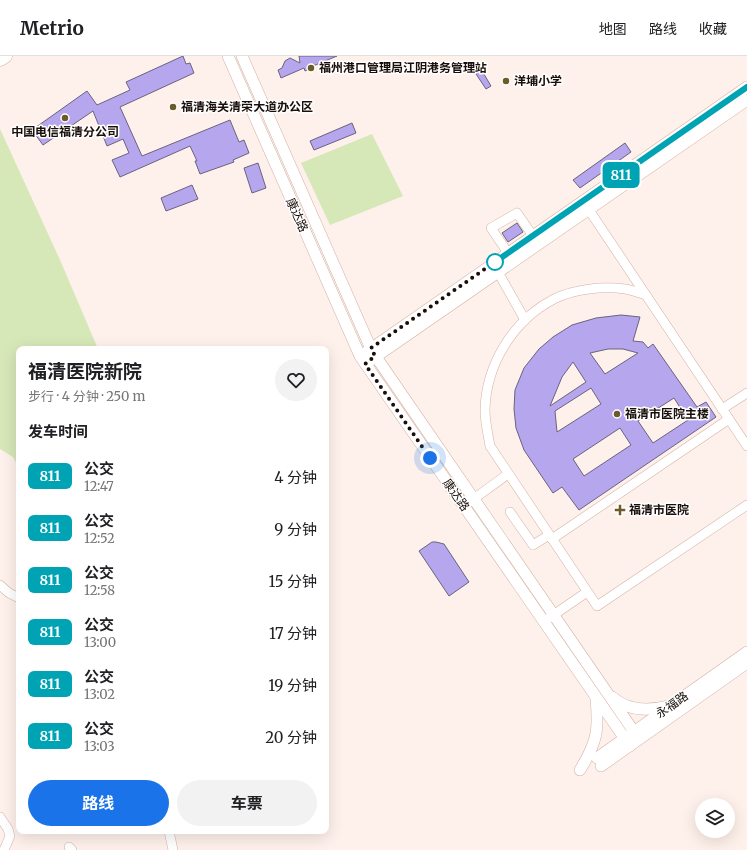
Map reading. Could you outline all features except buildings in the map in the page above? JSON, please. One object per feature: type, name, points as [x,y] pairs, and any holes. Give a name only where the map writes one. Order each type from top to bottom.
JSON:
[{"type":"main road","points":[[0,59],[5,56]]},
{"type":"street","name":"康达路","points":[[228,56],[363,360],[627,742]]},
{"type":"street","name":"康达路","points":[[242,56],[373,352],[636,736]]},
{"type":"street","points":[[373,352],[498,272],[586,205],[747,87]]},
{"type":"street","points":[[363,360],[533,236],[586,205],[747,100]]},
{"type":"street","points":[[586,205],[747,446]]},
{"type":"street","points":[[508,253],[491,228],[517,213],[533,236]]},
{"type":"street","points":[[498,272],[525,320]]},
{"type":"street","points":[[646,295],[626,289],[579,291],[555,299],[536,310],[525,320],[500,352],[493,368],[486,404],[486,430],[490,446],[597,606],[747,505]]},
{"type":"street","points":[[722,409],[747,393]]},
{"type":"street","points":[[510,512],[533,545],[550,537],[729,419]]},
{"type":"street","points":[[464,506],[508,474]]},
{"type":"street","points":[[0,585],[9,593],[16,596]]},
{"type":"street","points":[[544,622],[588,592]]},
{"type":"street","name":"永福路","points":[[636,736],[674,704],[747,652]]},
{"type":"street","name":"永福路","points":[[599,762],[747,663]]},
{"type":"street","points":[[606,691],[617,701],[628,707],[646,709],[660,708],[674,704]]},
{"type":"street","points":[[580,770],[591,752],[595,740],[597,725],[596,698]]},
{"type":"street","points":[[0,817],[8,829],[10,836],[4,850]]},
{"type":"street","points":[[170,834],[173,850]]},
{"type":"green space","points":[[0,129],[60,260],[97,346],[16,346],[16,462],[13,457],[0,449]]},
{"type":"green space","points":[[372,134],[403,196],[330,225],[301,163]]},
{"type":"bus line","name":"811","points":[[495,262],[747,87]]},
{"type":"place","name":"福州港口管理局江阴港务管理站","points":[[311,68]]},
{"type":"place","name":"洋埔小学","points":[[506,81]]},
{"type":"place","name":"福清海关清荣大道办公区","points":[[173,107]]},
{"type":"place","name":"中国电信福清分公司","points":[[65,118]]},
{"type":"place","name":"福清市医院主楼","points":[[617,414]]},
{"type":"place","name":"福清市医院","points":[[620,510]]},
{"type":"route","points":[[430,458],[365,364],[375,356],[371,348],[495,262]]}]
